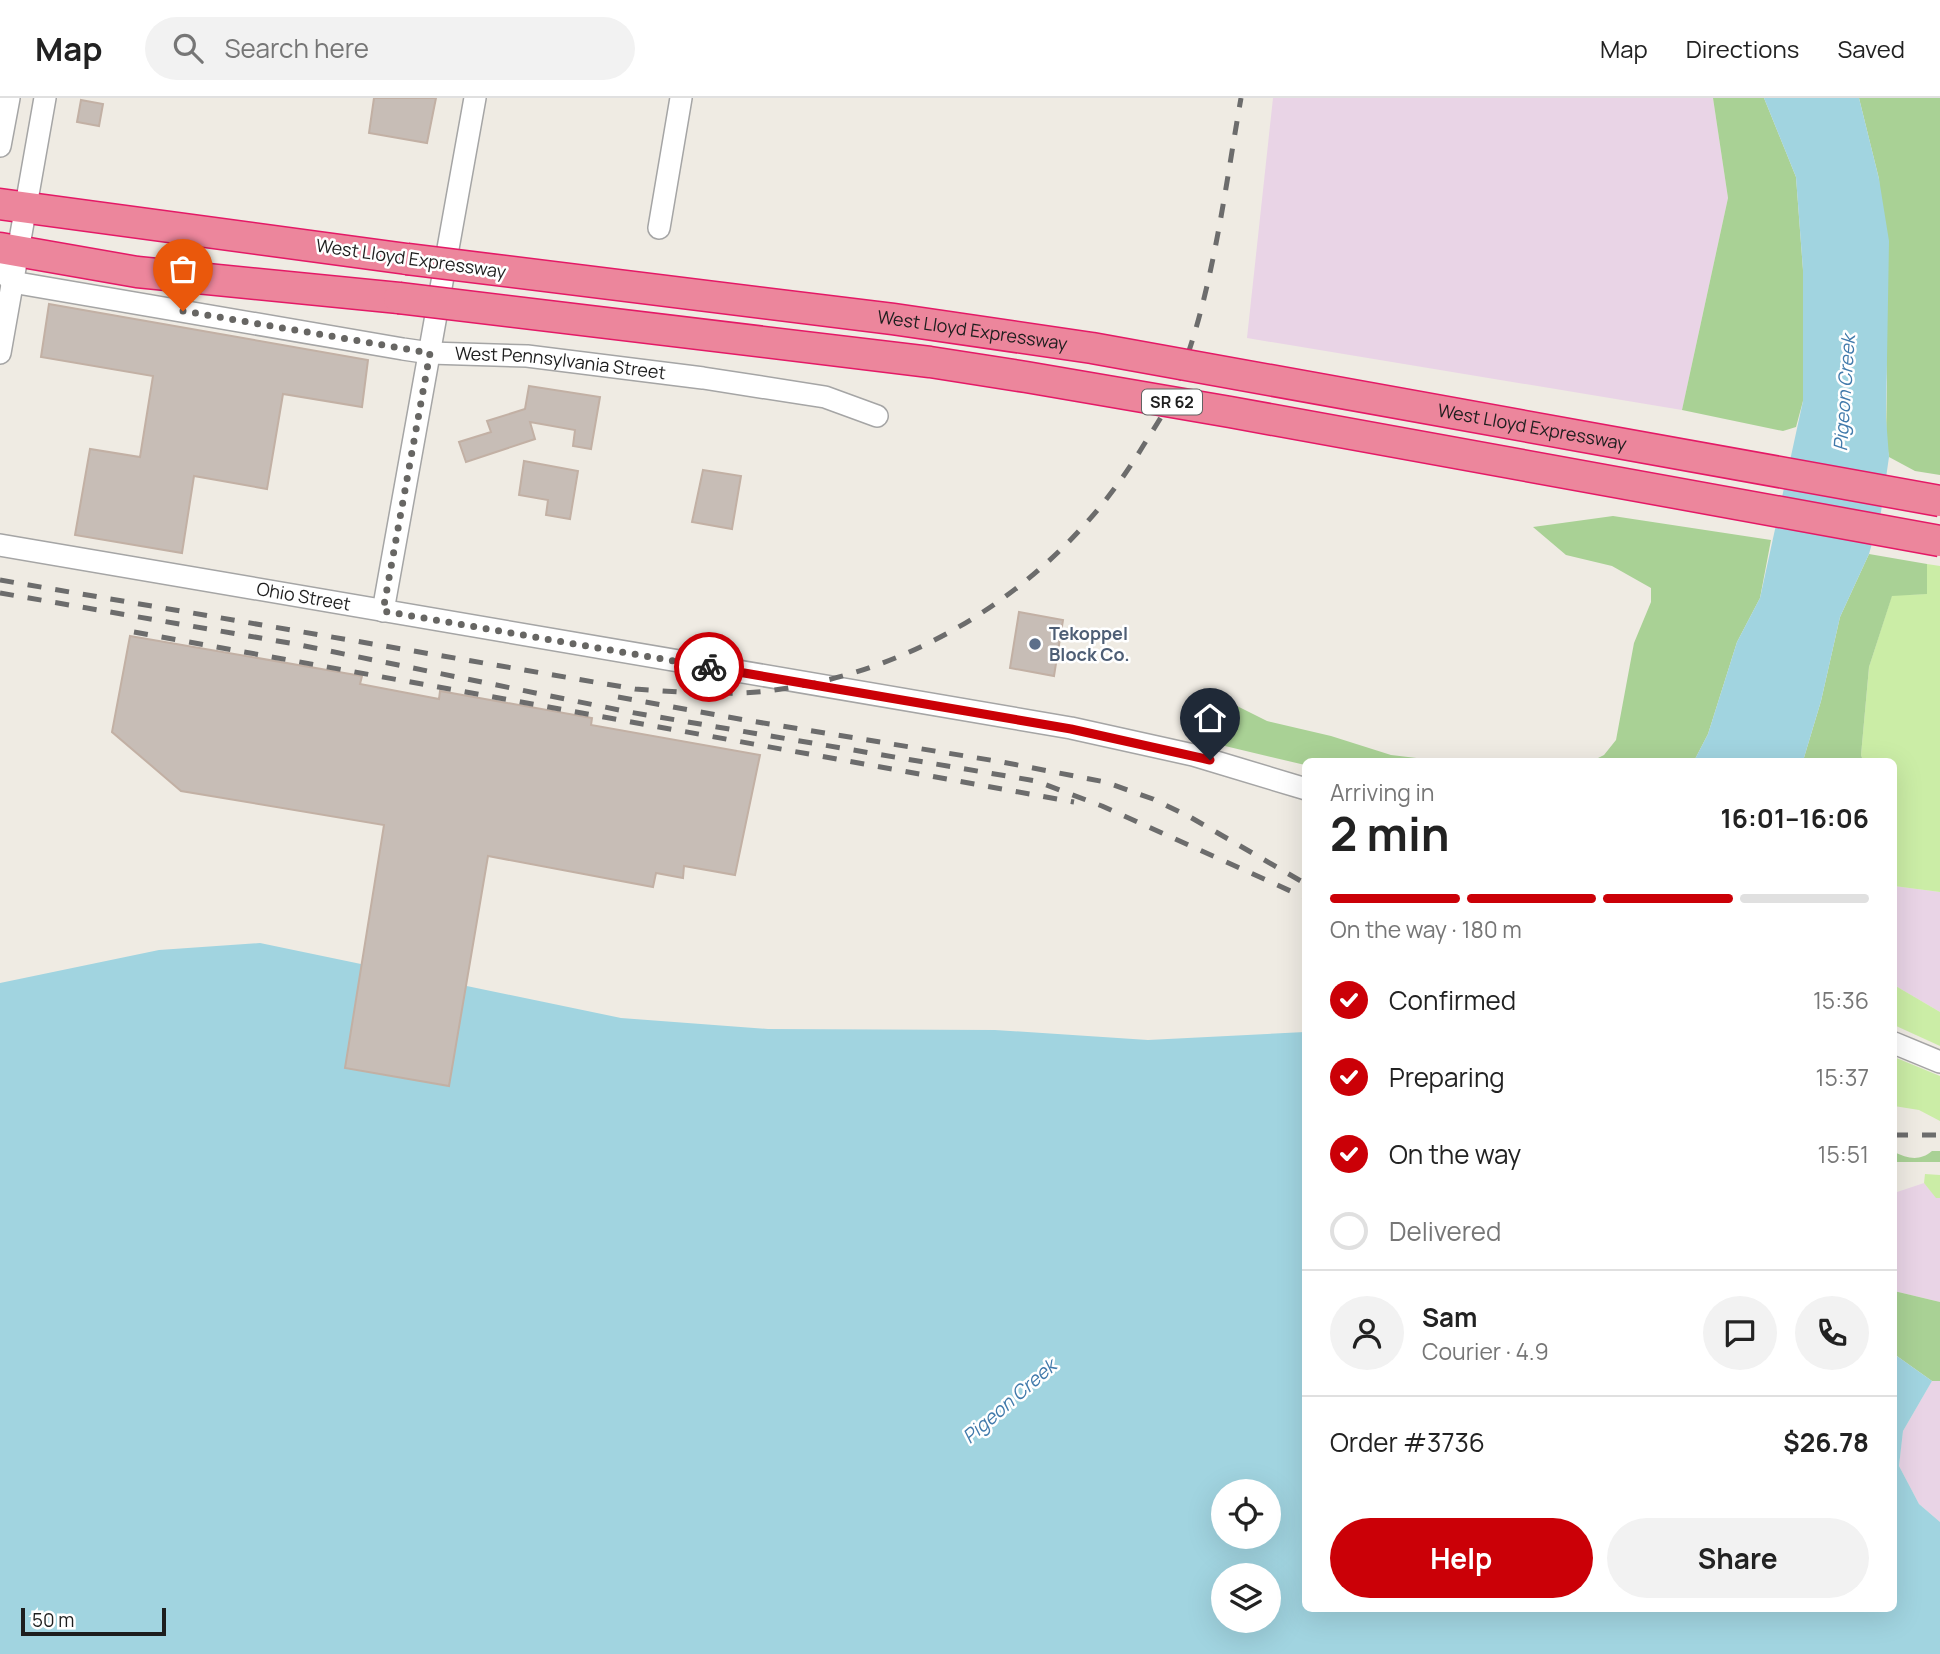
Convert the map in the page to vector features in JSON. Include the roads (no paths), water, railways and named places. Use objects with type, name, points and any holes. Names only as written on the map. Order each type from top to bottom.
[{"type":"highway","name":"West Lloyd Expressway","points":[[13,206],[407,259],[984,331],[1092,348],[1940,501]]},
{"type":"highway","name":"West Lloyd Expressway","points":[[7,262],[399,298],[930,362],[1940,541]]},
{"type":"street","points":[[0,146],[9,98]]},
{"type":"street","points":[[0,353],[13,206],[45,98]]},
{"type":"street","points":[[383,611],[475,98]]},
{"type":"street","points":[[659,228],[681,98]]},
{"type":"street","name":"West Pennsylvania Street","points":[[7,262],[430,353],[527,356],[703,378],[825,397],[877,416]]},
{"type":"street","name":"Ohio Street","points":[[0,545],[1071,729],[1193,755],[1302,788]]},
{"type":"street","points":[[1897,1044],[1940,1062]]},
{"type":"water","name":"Pigeon Creek","points":[[1764,98],[1859,98],[1879,179],[1889,241],[1886,418],[1889,457],[1881,512],[1869,554],[1840,617],[1821,701],[1804,758],[1696,758],[1708,734],[1737,642],[1760,598],[1803,401],[1803,270],[1796,177]]},
{"type":"water","name":"Pigeon Creek","points":[[260,943],[621,1018],[768,1029],[995,1030],[1148,1040],[1302,1032],[1302,1612],[1897,1612],[1897,1356],[1932,1381],[1903,1431],[1899,1466],[1919,1504],[1940,1522],[1940,1654],[0,1654],[0,983],[159,950]]},
{"type":"railway","points":[[0,580],[635,689],[717,693],[767,691],[824,681],[879,664],[931,642],[981,613],[1027,580],[1069,541],[1107,498],[1140,451],[1171,399],[1198,321],[1215,247],[1241,98]]},
{"type":"railway","points":[[0,593],[295,644],[629,712],[1036,781],[1102,806],[1302,896]]},
{"type":"railway","points":[[134,632],[1074,802]]},
{"type":"railway","points":[[618,697],[1105,782],[1153,799],[1190,817],[1302,882]]},
{"type":"railway","points":[[1897,1135],[1940,1135]]},
{"type":"place","name":"Tekoppel Block Co.","points":[[1035,644]]}]
